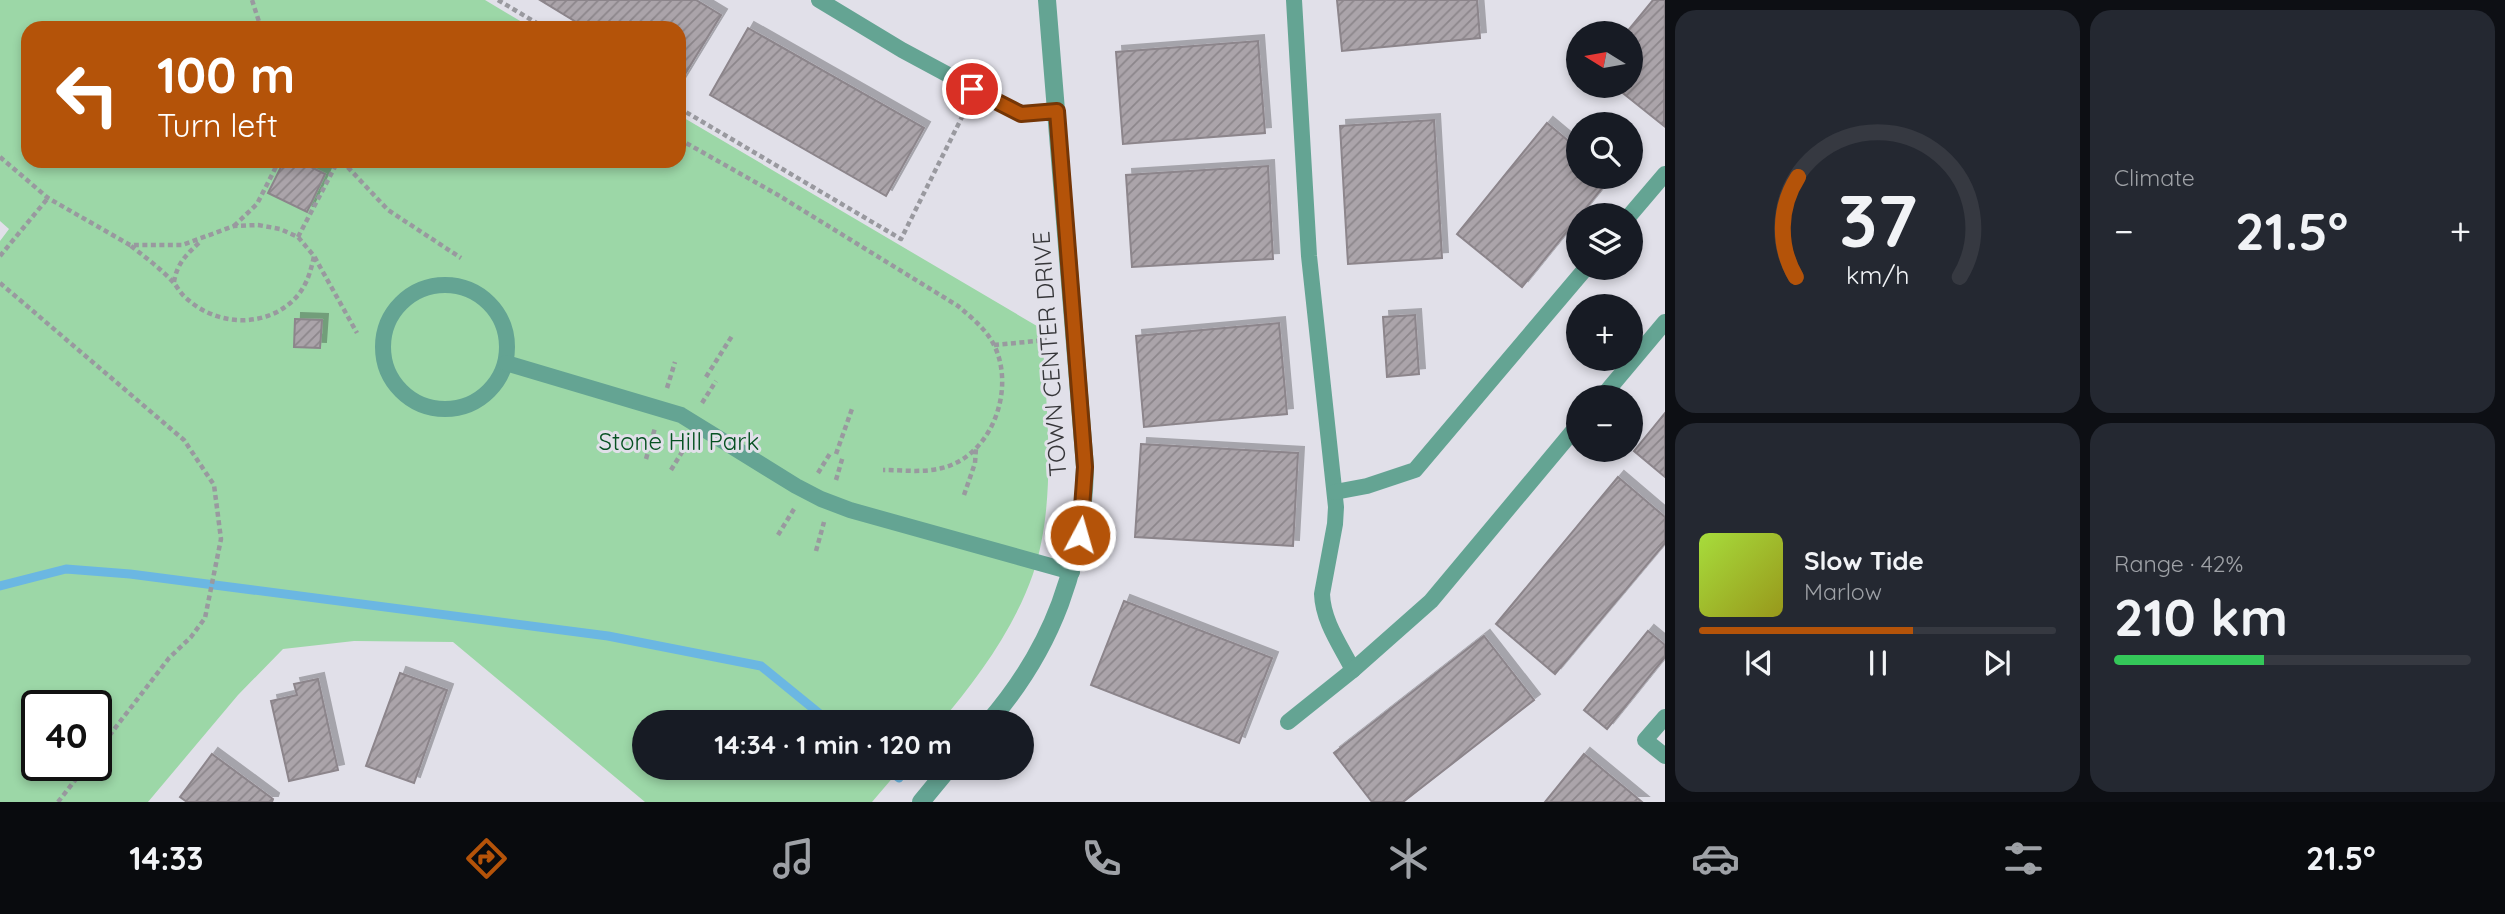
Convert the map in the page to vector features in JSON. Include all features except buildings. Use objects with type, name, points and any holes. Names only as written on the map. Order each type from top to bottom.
[{"type":"street","name":"TOWN CENTER DRIVE","points":[[998,710],[1016,688],[1042,645],[1072,572],[1080,535],[1085,467],[1048,0]]},
{"type":"street","points":[[920,802],[939,780]]},
{"type":"lane","points":[[1294,0],[1309,256],[1335,492],[1335,524],[1323,605],[1353,670]]},
{"type":"lane","points":[[828,3],[972,89],[1021,114],[1057,111]]},
{"type":"lane","points":[[1640,203],[1665,174]]},
{"type":"lane","points":[[1335,492],[1367,486],[1415,470],[1576,280]]},
{"type":"lane","points":[[450,284],[471,290],[489,302],[502,320],[508,341],[506,363],[498,381],[485,396],[468,406],[449,410],[429,408],[412,401],[397,387],[387,371],[383,351],[384,332],[393,312],[409,296],[428,286],[450,284]]},
{"type":"lane","points":[[1612,385],[1665,322]]},
{"type":"lane","points":[[506,363],[681,415],[821,499],[1072,572]]},
{"type":"lane","points":[[1288,722],[1432,601],[1566,439]]},
{"type":"lane","points":[[1665,717],[1646,740],[1665,756]]},
{"type":"path","points":[[252,0],[259,21]]},
{"type":"path","points":[[498,0],[533,21]]},
{"type":"path","points":[[686,112],[901,239],[966,108]]},
{"type":"path","points":[[686,143],[778,195],[958,306],[980,325],[994,345],[1002,379],[1002,400],[994,423],[976,448],[962,460],[943,468],[883,470]]},
{"type":"path","points":[[0,158],[48,198],[130,245],[174,283],[185,298],[202,310],[224,319],[244,322],[266,317],[285,307],[298,296],[309,280],[314,256]]},
{"type":"path","points":[[234,226],[257,204],[275,168]]},
{"type":"path","points":[[298,236],[336,168]]},
{"type":"path","points":[[347,168],[388,210],[461,258]]},
{"type":"path","points":[[0,256],[48,198]]},
{"type":"path","points":[[130,245],[182,245],[234,226],[258,225],[298,236],[314,256],[357,333]]},
{"type":"path","points":[[174,283],[181,260],[204,238]]},
{"type":"path","points":[[0,283],[184,440],[214,485],[221,539],[205,618],[191,637],[169,658],[112,732]]},
{"type":"path","points":[[706,377],[732,336]]},
{"type":"path","points":[[994,345],[1047,340]]},
{"type":"path","points":[[665,395],[675,362]]},
{"type":"path","points":[[700,407],[716,381]]},
{"type":"path","points":[[813,480],[834,453],[853,406]]},
{"type":"path","points":[[646,459],[656,427]]},
{"type":"path","points":[[671,470],[689,442]]},
{"type":"path","points":[[964,495],[975,463],[976,448]]},
{"type":"path","points":[[834,488],[843,456]]},
{"type":"path","points":[[778,535],[796,507]]},
{"type":"path","points":[[816,551],[825,520]]},
{"type":"path","points":[[58,802],[74,781]]},
{"type":"green space","name":"Stone Hill Park","points":[[0,0],[485,0],[520,21],[21,21],[21,168],[686,168],[686,119],[1042,329],[1048,421],[1048,484],[1041,545],[1033,574],[1005,634],[950,710],[632,710],[632,780],[891,780],[872,802],[645,802],[453,642],[354,641],[283,649],[238,695],[148,802],[0,802],[0,241],[9,229],[0,221]]},
{"type":"waterway","points":[[0,586],[66,569],[130,574],[608,636],[761,666],[815,710]]},
{"type":"route","points":[[972,89],[1021,114],[1057,111],[1085,467],[1080,535]]}]
